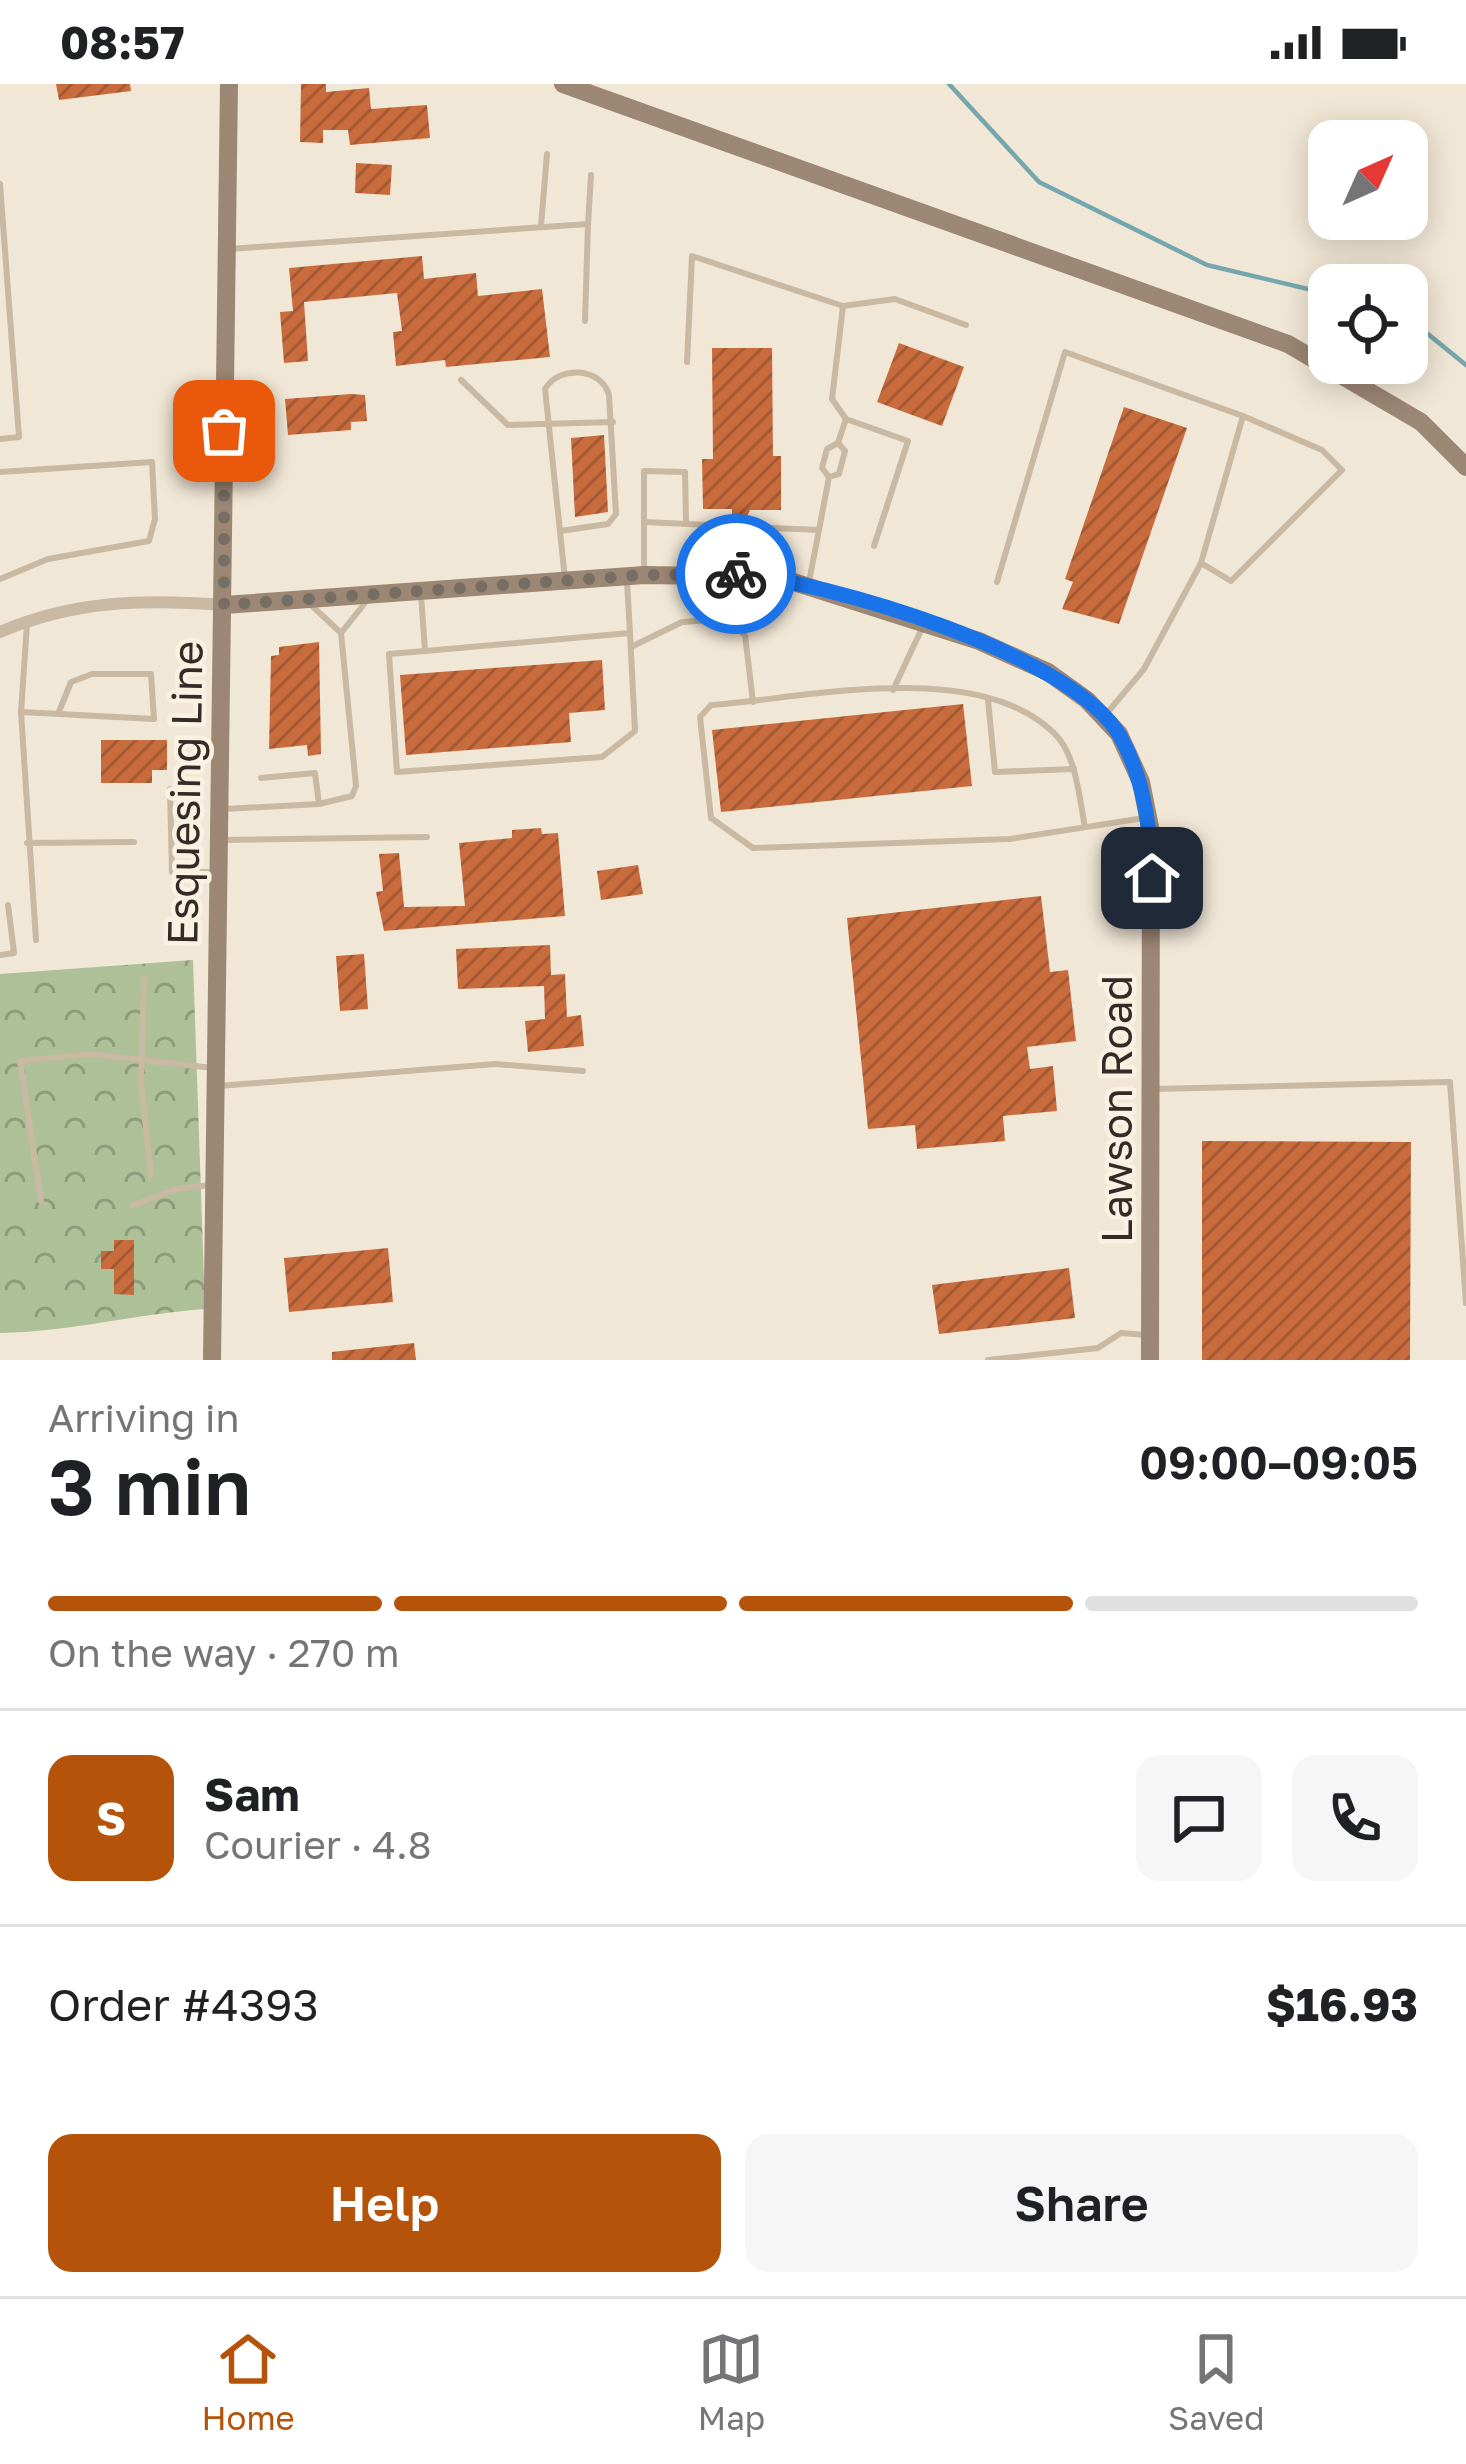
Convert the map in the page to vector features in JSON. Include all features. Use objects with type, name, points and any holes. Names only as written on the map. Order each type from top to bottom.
[{"type":"street","name":"Esquesing Line","points":[[212,1360],[229,84]]},
{"type":"street","points":[[563,84],[1288,344],[1421,422],[1466,467]]},
{"type":"street","name":"Lawson Road","points":[[0,632],[27,620],[116,601],[224,605],[635,576],[738,574],[808,586],[925,623],[1048,672],[1104,716],[1119,734],[1141,782],[1148,818],[1150,1360]]},
{"type":"lane","points":[[542,226],[548,154]]},
{"type":"lane","points":[[585,321],[591,175]]},
{"type":"lane","points":[[0,184],[20,437],[0,439]]},
{"type":"lane","points":[[226,249],[588,224]]},
{"type":"lane","points":[[687,362],[692,256],[843,306],[895,299],[967,325]]},
{"type":"lane","points":[[843,306],[832,399],[846,419],[908,441],[874,546]]},
{"type":"lane","points":[[997,582],[1065,352],[1243,416],[1322,450],[1342,470],[1231,580],[1201,563]]},
{"type":"lane","points":[[560,531],[615,519],[613,422],[606,384],[590,373],[557,376],[546,384],[549,426],[565,582]]},
{"type":"lane","points":[[461,380],[496,419],[508,425],[613,422]]},
{"type":"lane","points":[[1104,716],[1144,669],[1201,563],[1243,416]]},
{"type":"lane","points":[[830,477],[822,468],[827,448],[838,443],[846,419]]},
{"type":"lane","points":[[830,477],[839,474],[843,462],[845,451],[838,443]]},
{"type":"lane","points":[[0,472],[152,462],[155,519],[149,541],[48,559],[0,579]]},
{"type":"lane","points":[[630,633],[389,654],[398,772],[602,758],[634,731],[630,633],[644,522],[644,471],[685,472],[686,522]]},
{"type":"lane","points":[[808,586],[830,477]]},
{"type":"lane","points":[[644,522],[819,530]]},
{"type":"lane","points":[[421,594],[425,651]]},
{"type":"lane","points":[[341,633],[369,598]]},
{"type":"lane","points":[[220,809],[344,800],[356,786],[341,633],[306,601]]},
{"type":"lane","points":[[631,647],[682,622],[726,619],[745,635],[753,702]]},
{"type":"lane","points":[[27,620],[21,712],[36,940]]},
{"type":"lane","points":[[893,690],[925,623]]},
{"type":"lane","points":[[21,712],[154,719],[152,674],[92,674],[71,682],[58,713]]},
{"type":"lane","points":[[1085,827],[1074,769],[1055,733],[1013,707],[935,686],[711,705],[700,717],[711,818],[753,848],[1010,839],[1148,818]]},
{"type":"lane","points":[[988,700],[995,772],[1074,769]]},
{"type":"lane","points":[[261,778],[315,773],[319,804]]},
{"type":"lane","points":[[170,789],[172,872],[219,872]]},
{"type":"lane","points":[[220,840],[298,835],[427,837]]},
{"type":"lane","points":[[27,843],[134,842]]},
{"type":"lane","points":[[0,955],[14,953],[8,905]]},
{"type":"lane","points":[[144,978],[142,1060],[151,1175]]},
{"type":"lane","points":[[41,1201],[20,1061],[90,1054],[216,1077],[495,1064],[583,1071]]},
{"type":"lane","points":[[1152,1089],[1450,1082],[1466,1303]]},
{"type":"lane","points":[[133,1205],[176,1189],[214,1184]]},
{"type":"lane","points":[[988,1360],[1098,1348],[1121,1333],[1150,1335]]},
{"type":"green space","points":[[193,960],[205,1309],[0,1333],[0,974]]},
{"type":"building","points":[[56,84],[130,84],[131,91],[59,100]]},
{"type":"building","points":[[301,84],[326,84],[326,92],[369,88],[371,109],[427,105],[430,138],[350,145],[348,130],[323,130],[323,143],[300,142]]},
{"type":"building","points":[[356,163],[392,165],[390,195],[355,193]]},
{"type":"building","points":[[422,256],[424,279],[476,273],[478,296],[542,289],[550,357],[446,367],[445,360],[396,366],[393,332],[402,331],[397,293],[304,302],[308,361],[284,363],[280,312],[293,311],[289,268]]},
{"type":"building","points":[[899,343],[964,367],[942,426],[877,402]]},
{"type":"building","points":[[712,348],[772,348],[773,456],[781,456],[781,510],[750,510],[746,519],[732,518],[732,509],[703,509],[702,459],[713,459]]},
{"type":"building","points":[[365,395],[367,421],[351,422],[351,430],[288,435],[285,399]]},
{"type":"building","points":[[1124,407],[1187,428],[1119,624],[1062,609],[1073,582],[1065,579]]},
{"type":"building","points":[[604,435],[608,512],[575,517],[571,438]]},
{"type":"building","points":[[319,642],[321,754],[308,756],[307,745],[269,749],[271,656],[279,655],[279,647]]},
{"type":"building","points":[[602,660],[605,710],[569,713],[571,742],[406,755],[400,675]]},
{"type":"building","points":[[963,704],[972,786],[721,812],[712,730]]},
{"type":"building","points":[[101,740],[167,740],[167,770],[152,770],[152,783],[101,783]]},
{"type":"building","points":[[541,828],[542,834],[558,833],[565,916],[384,931],[376,892],[383,891],[379,854],[399,853],[404,907],[465,906],[459,843],[512,838],[512,830]]},
{"type":"building","points":[[638,865],[643,894],[601,900],[597,871]]},
{"type":"building","points":[[1041,896],[1050,972],[1068,970],[1076,1041],[1027,1047],[1030,1069],[1053,1066],[1057,1111],[1003,1116],[1005,1141],[917,1149],[915,1125],[868,1129],[847,918]]},
{"type":"building","points":[[550,945],[551,975],[565,974],[567,1017],[581,1015],[584,1046],[528,1052],[525,1021],[545,1019],[544,986],[458,989],[456,949]]},
{"type":"building","points":[[364,954],[368,1009],[340,1011],[336,956]]},
{"type":"building","points":[[1202,1141],[1411,1142],[1410,1360],[1202,1360]]},
{"type":"building","points":[[114,1240],[134,1240],[134,1295],[114,1294],[114,1269],[101,1269],[101,1251],[114,1251]]},
{"type":"building","points":[[388,1248],[393,1302],[289,1312],[284,1258]]},
{"type":"building","points":[[1069,1268],[1075,1318],[939,1334],[932,1285]]},
{"type":"building","points":[[414,1343],[416,1360],[332,1360],[332,1352]]},
{"type":"waterway","points":[[949,84],[1039,182],[1207,265],[1308,289]]},
{"type":"waterway","points":[[1428,334],[1466,365]]},
{"type":"way so far","points":[[224,431],[224,605],[499,589],[644,575],[736,574]]},
{"type":"route","points":[[736,574],[778,577],[979,640],[1048,672],[1087,700],[1119,734],[1141,782],[1152,878]]}]
